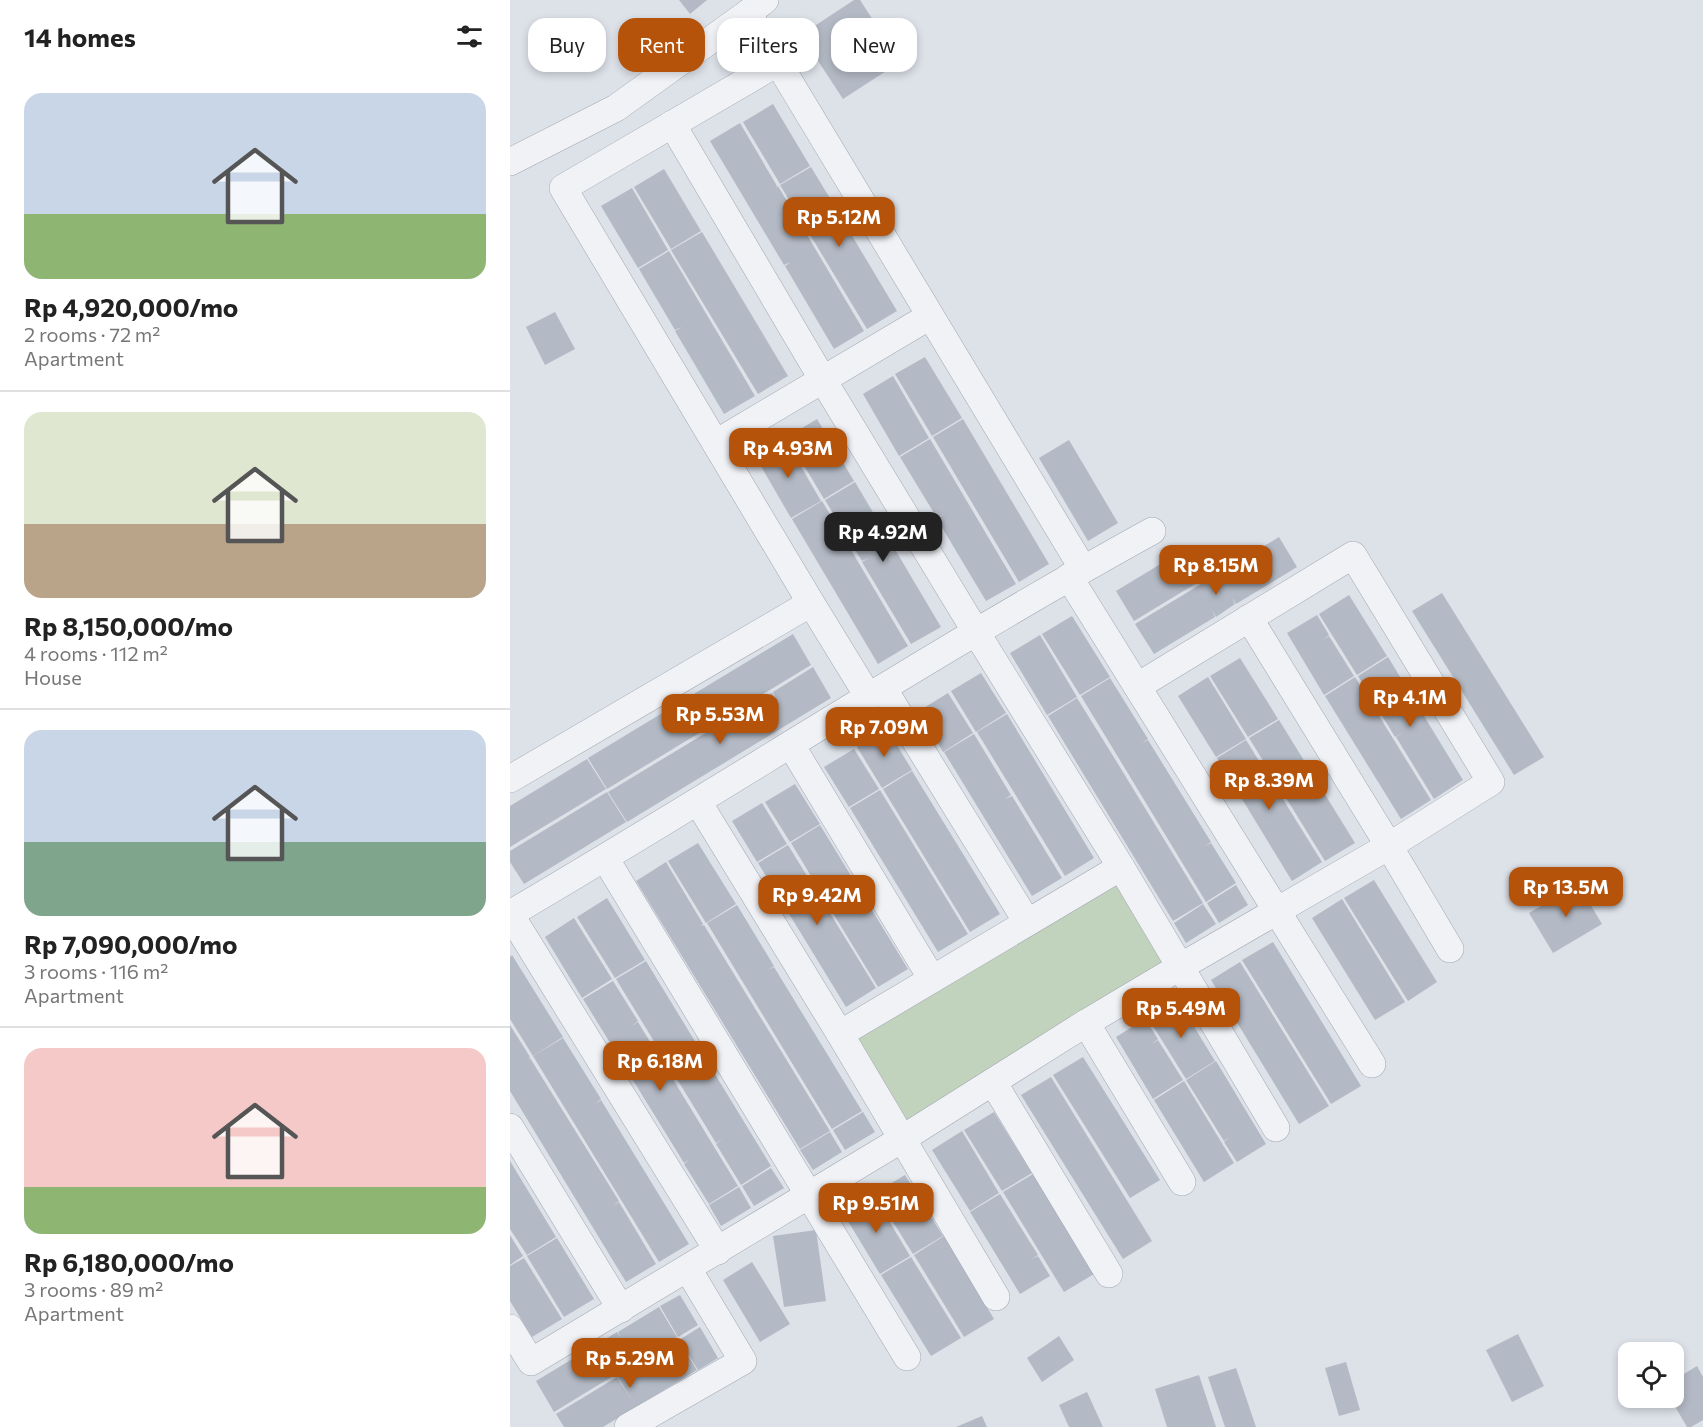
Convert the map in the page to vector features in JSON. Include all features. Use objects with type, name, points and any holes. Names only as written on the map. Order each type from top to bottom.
[{"type":"street","points":[[510,162],[616,108],[757,7]]},
{"type":"street","points":[[762,72],[562,188],[811,603],[876,692],[1027,922]]},
{"type":"street","points":[[785,72],[930,316],[1138,686],[1372,1064]]},
{"type":"street","points":[[672,124],[823,380],[1121,867],[1276,1128]]},
{"type":"street","points":[[716,444],[930,316]]},
{"type":"street","points":[[718,1251],[510,914],[976,632],[1152,531]]},
{"type":"street","points":[[510,1328],[531,1362],[902,1139],[1086,1023],[1389,846],[1491,782],[1353,555],[1138,686]]},
{"type":"street","points":[[510,779],[811,603]]},
{"type":"street","points":[[1249,618],[1450,949]]},
{"type":"street","points":[[791,745],[932,979]]},
{"type":"street","points":[[698,802],[840,1034],[996,1297]]},
{"type":"street","points":[[605,858],[907,1357]]},
{"type":"street","points":[[840,1034],[1121,867]]},
{"type":"street","points":[[1086,1023],[1182,1182]]},
{"type":"street","points":[[993,1082],[1109,1274]]},
{"type":"street","points":[[510,1126],[621,1309]]},
{"type":"street","points":[[628,1427],[743,1360],[688,1269]]},
{"type":"green space","points":[[1116,880],[1167,963],[906,1121],[856,1038]]},
{"type":"building","points":[[679,0],[707,0],[690,14]]},
{"type":"building","points":[[854,0],[860,0],[872,18],[831,18],[831,72],[885,72],[843,99],[819,62],[819,23]]},
{"type":"building","points":[[773,104],[810,166],[780,184],[743,122]]},
{"type":"building","points":[[740,123],[777,186],[776,188],[778,186],[864,331],[834,349],[785,266],[791,262],[784,265],[710,141]]},
{"type":"building","points":[[811,167],[848,228],[841,232],[848,229],[897,311],[867,329],[780,185]]},
{"type":"building","points":[[664,169],[701,231],[671,249],[634,187]]},
{"type":"building","points":[[632,188],[668,250],[638,268],[601,206]]},
{"type":"building","points":[[702,232],[788,376],[758,394],[671,250]]},
{"type":"building","points":[[669,251],[755,396],[724,414],[675,331],[682,327],[675,330],[639,269]]},
{"type":"building","points":[[555,312],[575,349],[545,365],[526,327]]},
{"type":"building","points":[[925,357],[962,418],[932,436],[895,374]]},
{"type":"building","points":[[893,376],[929,438],[899,456],[863,394]]},
{"type":"building","points":[[817,419],[854,481],[824,499],[787,437]]},
{"type":"building","points":[[963,419],[1049,564],[1019,582],[933,437]]},
{"type":"building","points":[[785,439],[821,501],[791,518],[755,456]]},
{"type":"building","points":[[930,439],[1016,584],[986,601],[937,519],[944,514],[937,518],[900,457]]},
{"type":"building","points":[[1069,440],[1118,523],[1088,541],[1039,458]]},
{"type":"building","points":[[855,482],[941,627],[911,644],[862,562],[869,558],[862,561],[825,500]]},
{"type":"building","points":[[822,501],[908,646],[878,664],[792,519]]},
{"type":"building","points":[[1279,537],[1297,567],[1236,604],[1232,598],[1235,604],[1216,617],[1212,610],[1215,617],[1154,654],[1135,624]]},
{"type":"building","points":[[1177,554],[1195,584],[1134,621],[1116,591]]},
{"type":"building","points":[[1442,593],[1544,757],[1514,775],[1412,611]]},
{"type":"building","points":[[1349,595],[1387,656],[1357,675],[1319,614]]},
{"type":"building","points":[[1317,615],[1329,635],[1323,640],[1329,636],[1354,676],[1324,695],[1287,633]]},
{"type":"building","points":[[1072,616],[1110,677],[1080,695],[1042,634]]},
{"type":"building","points":[[793,634],[811,665],[607,789],[588,758]]},
{"type":"building","points":[[1040,635],[1077,697],[1047,715],[1010,653]]},
{"type":"building","points":[[1388,657],[1463,780],[1434,799],[1396,737],[1402,733],[1395,737],[1358,676]]},
{"type":"building","points":[[1240,658],[1278,719],[1248,737],[1210,676]]},
{"type":"building","points":[[813,667],[831,698],[627,822],[608,792],[772,693],[776,699],[773,692]]},
{"type":"building","points":[[981,673],[1006,713],[976,732],[951,691]]},
{"type":"building","points":[[1208,677],[1246,739],[1216,757],[1178,696]]},
{"type":"building","points":[[1355,677],[1431,800],[1401,819],[1325,696]]},
{"type":"building","points":[[1110,678],[1148,739],[1142,743],[1148,740],[1211,842],[1205,846],[1211,843],[1236,883],[1206,902],[1081,696]]},
{"type":"building","points":[[948,693],[973,733],[943,752],[919,711]]},
{"type":"building","points":[[1077,698],[1203,903],[1173,921],[1048,716]]},
{"type":"building","points":[[1007,714],[1094,858],[1065,876],[977,732]]},
{"type":"building","points":[[1279,720],[1355,843],[1325,861],[1249,738]]},
{"type":"building","points":[[887,729],[912,770],[882,788],[857,747]]},
{"type":"building","points":[[974,734],[1011,795],[1005,799],[1012,796],[1062,878],[1032,896],[944,752]]},
{"type":"building","points":[[1246,740],[1322,862],[1292,881],[1217,758]]},
{"type":"building","points":[[854,749],[879,789],[849,807],[824,767]]},
{"type":"building","points":[[587,759],[606,789],[510,847],[510,806]]},
{"type":"building","points":[[912,771],[1000,914],[970,932],[883,789]]},
{"type":"building","points":[[795,784],[820,824],[790,842],[765,802]]},
{"type":"building","points":[[880,790],[968,934],[938,952],[850,808]]},
{"type":"building","points":[[607,792],[626,822],[524,884],[510,862],[510,851]]},
{"type":"building","points":[[762,803],[787,844],[757,862],[732,821]]},
{"type":"building","points":[[820,825],[908,969],[878,987],[828,905],[835,901],[828,904],[791,843]]},
{"type":"building","points":[[698,843],[736,904],[706,923],[668,861]]},
{"type":"building","points":[[788,845],[876,988],[846,1007],[758,863]]},
{"type":"building","points":[[666,862],[703,924],[701,926],[704,925],[830,1131],[800,1149],[636,881]]},
{"type":"building","points":[[1374,880],[1437,982],[1408,1001],[1344,898]]},
{"type":"building","points":[[1578,884],[1602,924],[1553,953],[1529,913]]},
{"type":"building","points":[[1236,885],[1248,905],[1219,923],[1207,903]]},
{"type":"building","points":[[607,898],[645,960],[615,978],[577,917]]},
{"type":"building","points":[[1342,899],[1405,1002],[1375,1020],[1312,918]]},
{"type":"building","points":[[1203,904],[1216,924],[1186,943],[1174,923]]},
{"type":"building","points":[[737,905],[774,966],[768,970],[774,967],[862,1111],[832,1129],[707,923]]},
{"type":"building","points":[[574,918],[612,979],[582,998],[545,937]]},
{"type":"building","points":[[1273,942],[1361,1086],[1331,1104],[1242,960]]},
{"type":"building","points":[[512,955],[563,1037],[533,1056],[510,1019],[510,957]]},
{"type":"building","points":[[646,961],[771,1166],[741,1185],[716,1144],[722,1139],[716,1143],[616,979]]},
{"type":"building","points":[[1240,962],[1329,1106],[1299,1124],[1211,980]]},
{"type":"building","points":[[613,981],[638,1021],[632,1026],[638,1022],[738,1186],[709,1204],[684,1164],[690,1159],[684,1163],[583,999]]},
{"type":"building","points":[[1177,999],[1215,1061],[1186,1079],[1148,1018]]},
{"type":"building","points":[[1145,1019],[1158,1039],[1152,1044],[1158,1040],[1183,1080],[1153,1099],[1116,1037]]},
{"type":"building","points":[[510,1025],[530,1057],[528,1059],[530,1058],[619,1201],[613,1206],[619,1202],[656,1264],[626,1282],[510,1091]]},
{"type":"building","points":[[563,1038],[601,1099],[595,1104],[601,1100],[689,1244],[659,1262],[533,1056]]},
{"type":"building","points":[[1083,1057],[1160,1180],[1130,1198],[1053,1075]]},
{"type":"building","points":[[1216,1061],[1266,1144],[1237,1162],[1224,1142],[1230,1137],[1224,1141],[1186,1080]]},
{"type":"building","points":[[1051,1077],[1152,1241],[1123,1259],[1021,1095]]},
{"type":"building","points":[[1184,1081],[1234,1163],[1204,1182],[1154,1100]]},
{"type":"building","points":[[863,1112],[875,1132],[845,1150],[833,1130]]},
{"type":"building","points":[[994,1112],[1032,1173],[1002,1191],[964,1130]]},
{"type":"building","points":[[962,1131],[999,1193],[970,1211],[932,1150]]},
{"type":"building","points":[[830,1132],[842,1152],[813,1170],[800,1150]]},
{"type":"building","points":[[510,1161],[556,1237],[527,1255],[510,1229]]},
{"type":"building","points":[[771,1168],[784,1188],[754,1206],[742,1186]]},
{"type":"building","points":[[1033,1174],[1094,1274],[1064,1292],[1003,1192]]},
{"type":"building","points":[[905,1175],[943,1236],[913,1254],[875,1193]]},
{"type":"building","points":[[739,1187],[751,1208],[721,1226],[709,1205]]},
{"type":"building","points":[[873,1194],[910,1256],[880,1274],[843,1213]]},
{"type":"building","points":[[1000,1194],[1038,1255],[1032,1259],[1038,1256],[1050,1276],[1020,1294],[970,1212]]},
{"type":"building","points":[[816,1230],[826,1301],[784,1307],[773,1236]]},
{"type":"building","points":[[510,1235],[523,1256],[510,1265]]},
{"type":"building","points":[[944,1236],[994,1319],[964,1337],[914,1255]]},
{"type":"building","points":[[557,1238],[594,1299],[564,1317],[527,1256]]},
{"type":"building","points":[[911,1257],[961,1338],[931,1356],[881,1275]]},
{"type":"building","points":[[524,1258],[562,1319],[532,1337],[510,1301],[510,1266]]},
{"type":"building","points":[[752,1262],[790,1324],[760,1342],[723,1280]]},
{"type":"building","points":[[680,1295],[698,1325],[678,1337],[660,1306]]},
{"type":"building","points":[[659,1307],[677,1337],[554,1412],[536,1381],[617,1332],[621,1338],[618,1332]]},
{"type":"building","points":[[700,1327],[718,1358],[698,1370],[679,1340]]},
{"type":"building","points":[[1518,1334],[1544,1386],[1512,1402],[1486,1350]]},
{"type":"building","points":[[1059,1336],[1074,1360],[1042,1382],[1027,1358]]},
{"type":"building","points":[[678,1340],[697,1370],[603,1427],[564,1427],[556,1414],[617,1377],[632,1401],[618,1377]]},
{"type":"building","points":[[1346,1362],[1360,1410],[1339,1416],[1325,1368]]},
{"type":"building","points":[[1697,1366],[1703,1377],[1703,1420],[1691,1427],[1687,1427],[1676,1408],[1684,1408],[1684,1374]]},
{"type":"building","points":[[1236,1368],[1256,1427],[1225,1427],[1208,1377]]},
{"type":"building","points":[[1199,1375],[1216,1427],[1167,1427],[1155,1389]]},
{"type":"building","points":[[1087,1392],[1103,1427],[1069,1427],[1059,1405]]},
{"type":"building","points":[[982,1416],[987,1427],[956,1427]]}]
